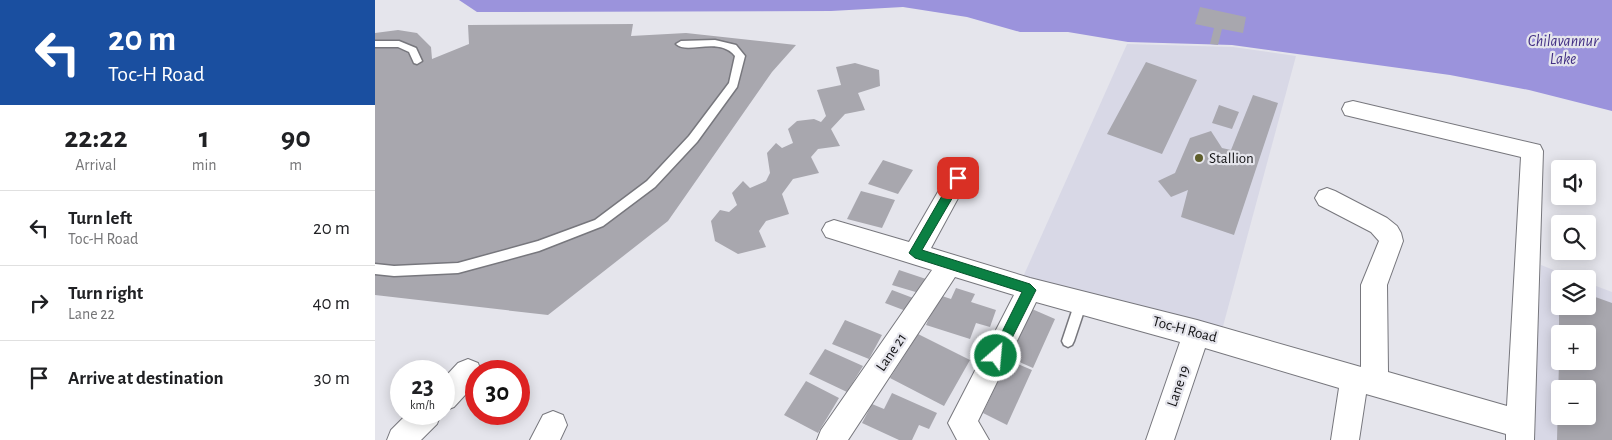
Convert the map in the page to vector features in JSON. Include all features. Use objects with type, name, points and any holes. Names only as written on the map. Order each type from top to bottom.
[{"type":"street","points":[[1353,108],[1532,151],[1520,432]]},
{"type":"street","points":[[915,253],[958,178]]},
{"type":"street","points":[[1327,198],[1379,225],[1389,233],[1391,241],[1374,285],[1365,381],[1345,440]]},
{"type":"street","name":"Toc-H Road","points":[[833,230],[915,253],[1030,290],[1197,332],[1365,381],[1520,432]]},
{"type":"street","name":"Lane 21","points":[[831,440],[950,264]]},
{"type":"street","points":[[975,440],[962,423],[1030,290]]},
{"type":"street","name":"Lane 19","points":[[1160,440],[1197,332]]},
{"type":"street","points":[[455,386],[465,375]]},
{"type":"street","points":[[401,440],[416,425]]},
{"type":"lane","points":[[375,269],[458,268],[539,246],[599,223],[651,184],[693,138],[735,84],[740,56],[733,47],[715,43],[681,44]]},
{"type":"lane","points":[[375,44],[399,44],[413,50],[417,61]]},
{"type":"lane","points":[[1068,341],[1081,302]]},
{"type":"shaded area","points":[[1127,44],[1233,47],[1296,56],[1222,330],[1023,277]]},
{"type":"shaded area","points":[[1541,265],[1554,270],[1551,270],[1551,315],[1596,315],[1596,286],[1612,292],[1612,440],[1533,440]]},
{"type":"water","name":"Chilavannur Lake","points":[[459,0],[1612,0],[1612,111],[1529,90],[1450,75],[1232,45],[1128,42],[1068,32],[1020,32],[967,17],[903,7],[831,11],[477,12]]},
{"type":"building","points":[[1200,7],[1246,17],[1243,33],[1222,29],[1218,45],[1210,44],[1214,28],[1195,24]]},
{"type":"building","points":[[633,24],[631,36],[686,33],[796,45],[772,72],[668,221],[548,315],[375,295],[375,33],[398,30],[417,33],[431,47],[432,59],[469,44],[468,25]]},
{"type":"building","points":[[1146,62],[1197,80],[1162,154],[1107,134]]},
{"type":"building","points":[[855,63],[879,70],[880,86],[858,93],[865,110],[845,114],[831,129],[840,146],[818,149],[811,157],[819,173],[793,179],[782,194],[789,214],[766,221],[759,231],[766,247],[738,254],[715,241],[711,221],[720,210],[729,212],[737,205],[732,193],[743,181],[750,188],[766,181],[770,173],[767,153],[776,143],[782,148],[793,143],[788,129],[797,121],[814,119],[821,122],[826,116],[817,90],[841,85],[836,67]]},
{"type":"building","points":[[1253,95],[1278,103],[1234,235],[1181,217],[1188,190],[1171,197],[1158,181],[1175,173],[1190,138],[1211,131],[1222,148],[1231,150]]},
{"type":"building","points":[[1219,105],[1239,112],[1232,129],[1212,123]]},
{"type":"building","points":[[883,160],[913,170],[898,194],[868,184]]},
{"type":"building","points":[[861,191],[895,200],[882,228],[847,219]]},
{"type":"building","points":[[899,270],[926,279],[919,293],[892,285]]},
{"type":"building","points":[[956,288],[975,294],[971,302],[996,310],[990,327],[976,323],[970,339],[926,325],[939,295],[951,299]]},
{"type":"building","points":[[892,290],[913,298],[906,311],[885,303]]},
{"type":"building","points":[[1596,297],[1612,303],[1612,440],[1557,440],[1557,425],[1596,425],[1596,380],[1559,380],[1559,370],[1596,370],[1596,325],[1559,325],[1559,315],[1596,315]]},
{"type":"building","points":[[1032,309],[1055,319],[1033,368],[1010,358]]},
{"type":"building","points":[[845,320],[882,335],[869,359],[832,344]]},
{"type":"building","points":[[918,334],[970,360],[944,406],[890,378]]},
{"type":"building","points":[[825,349],[863,366],[847,392],[809,374]]},
{"type":"building","points":[[1008,360],[1032,370],[1007,425],[983,413]]},
{"type":"building","points":[[806,381],[839,398],[818,433],[784,415]]},
{"type":"building","points":[[892,393],[937,413],[929,429],[919,425],[912,440],[899,440],[862,423],[872,404],[884,409]]},
{"type":"place","name":"Stallion","points":[[1199,158]]},
{"type":"route","points":[[958,178],[915,253],[1030,290],[996,356]]}]
